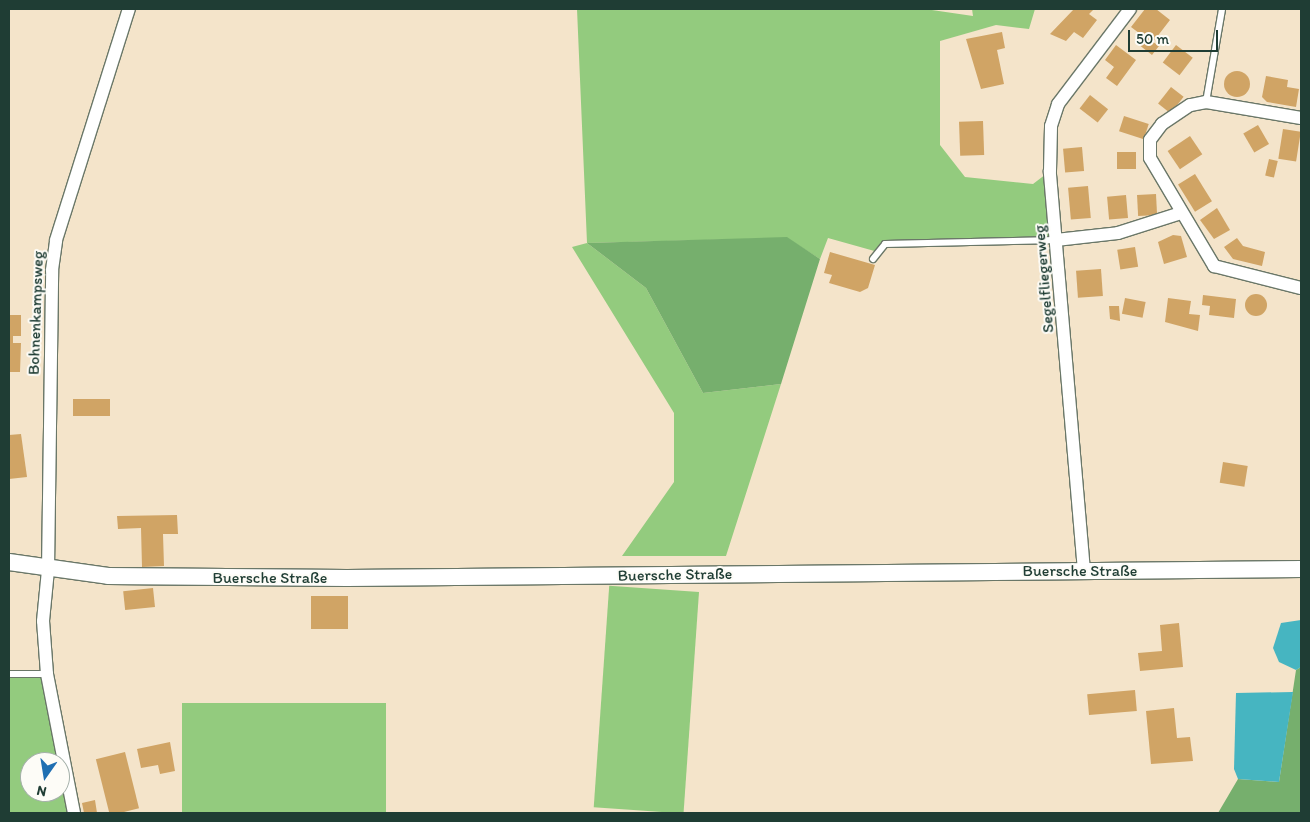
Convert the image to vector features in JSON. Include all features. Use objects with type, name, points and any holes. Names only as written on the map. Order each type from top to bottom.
[{"type":"main road","name":"Buersche Straße","points":[[9,562],[48,570],[108,576],[355,578],[1301,569]]},
{"type":"street","name":"Bohnenkampsweg","points":[[48,570],[56,240],[129,9]]},
{"type":"street","name":"Segelfliegerweg","points":[[1084,571],[1056,240],[1051,126],[1058,104],[1130,9]]},
{"type":"street","points":[[1301,118],[1206,102],[1183,109],[1162,124],[1150,140],[1150,158],[1214,266],[1301,288]]},
{"type":"street","points":[[1056,240],[1118,233],[1181,213]]},
{"type":"street","points":[[48,570],[43,621],[46,674],[74,813]]},
{"type":"lane","points":[[1206,102],[1222,9]]},
{"type":"lane","points":[[873,259],[884,244],[1056,240]]},
{"type":"lane","points":[[9,674],[46,674]]},
{"type":"green space","points":[[577,9],[925,9],[973,16],[972,9],[1035,9],[1029,29],[996,25],[940,41],[940,145],[965,177],[1033,184],[1050,171],[1056,240],[885,244],[878,252],[828,238],[820,259],[787,238],[587,243]]},
{"type":"green space","points":[[787,237],[820,259],[781,384],[703,393],[646,288],[587,243]]},
{"type":"green space","points":[[587,243],[646,288],[703,393],[781,384],[726,556],[622,556],[674,482],[674,413],[572,247]]},
{"type":"green space","points":[[609,586],[699,592],[684,813],[594,807]]},
{"type":"green space","points":[[1301,667],[1301,813],[1218,813],[1238,779],[1279,782],[1296,670]]},
{"type":"green space","points":[[9,674],[47,674],[62,752],[20,752],[20,802],[70,802],[70,792],[74,813],[9,813]]},
{"type":"green space","points":[[182,703],[386,703],[386,813],[182,813]]},
{"type":"water","points":[[1301,620],[1301,667],[1296,670],[1279,662],[1273,648],[1281,623]]},
{"type":"water","points":[[1293,692],[1279,782],[1238,779],[1234,769],[1236,693]]},
{"type":"building","points":[[1074,9],[1094,9],[1089,14],[1097,20],[1083,38],[1074,32],[1066,41],[1050,34]]},
{"type":"building","points":[[1145,9],[1156,9],[1170,20],[1153,42],[1159,46],[1152,55],[1138,44],[1143,36],[1131,27]]},
{"type":"building","points":[[1002,32],[1005,48],[997,50],[1004,84],[981,89],[966,39]]},
{"type":"building","points":[[1116,45],[1136,60],[1117,86],[1106,78],[1114,67],[1105,60]]},
{"type":"building","points":[[1176,45],[1193,58],[1180,75],[1163,63]]},
{"type":"building","points":[[1237,71],[1246,75],[1250,84],[1246,93],[1237,97],[1228,93],[1224,84],[1228,75]]},
{"type":"building","points":[[1266,76],[1288,80],[1287,87],[1299,89],[1296,107],[1267,102],[1262,97]]},
{"type":"building","points":[[1171,87],[1184,97],[1171,113],[1158,104]]},
{"type":"building","points":[[1090,95],[1108,109],[1098,123],[1080,108]]},
{"type":"building","points":[[1124,116],[1149,124],[1144,139],[1119,131]]},
{"type":"building","points":[[983,121],[984,155],[960,156],[959,122]]},
{"type":"building","points":[[1258,125],[1269,144],[1254,153],[1243,134]]},
{"type":"building","points":[[1283,129],[1301,132],[1296,161],[1278,159]]},
{"type":"building","points":[[1190,136],[1202,154],[1180,169],[1168,151]]},
{"type":"building","points":[[1082,147],[1084,171],[1065,173],[1063,149]]},
{"type":"building","points":[[1117,152],[1136,152],[1136,169],[1117,169]]},
{"type":"building","points":[[1269,159],[1278,161],[1274,178],[1265,176]]},
{"type":"building","points":[[1195,174],[1212,201],[1195,212],[1178,185]]},
{"type":"building","points":[[1088,186],[1091,218],[1071,220],[1068,188]]},
{"type":"building","points":[[1156,194],[1157,215],[1138,216],[1137,195]]},
{"type":"building","points":[[1126,195],[1128,218],[1109,220],[1107,197]]},
{"type":"building","points":[[1217,208],[1230,230],[1214,239],[1200,220]]},
{"type":"building","points":[[1173,235],[1181,236],[1187,257],[1164,264],[1158,242]]},
{"type":"building","points":[[1237,238],[1243,246],[1265,252],[1262,266],[1233,259],[1224,247]]},
{"type":"building","points":[[1135,247],[1138,267],[1120,270],[1117,250]]},
{"type":"building","points":[[830,252],[875,265],[868,288],[860,292],[829,283],[832,275],[824,273]]},
{"type":"building","points":[[1101,269],[1103,296],[1078,298],[1076,271]]},
{"type":"building","points":[[1256,294],[1264,297],[1267,305],[1264,313],[1256,316],[1248,313],[1245,305],[1248,297]]},
{"type":"building","points":[[1203,295],[1236,299],[1234,318],[1209,315],[1210,306],[1202,305]]},
{"type":"building","points":[[1125,298],[1146,302],[1143,318],[1122,314]]},
{"type":"building","points":[[1168,298],[1191,301],[1189,314],[1200,315],[1198,331],[1165,322]]},
{"type":"building","points":[[1109,306],[1119,306],[1120,321],[1110,319]]},
{"type":"building","points":[[9,315],[21,315],[21,336],[13,336],[13,343],[21,343],[20,372],[9,372]]},
{"type":"building","points":[[73,399],[110,399],[110,416],[73,416]]},
{"type":"building","points":[[21,434],[27,477],[9,479],[9,435]]},
{"type":"building","points":[[1223,462],[1248,466],[1244,487],[1220,483]]},
{"type":"building","points":[[177,515],[178,534],[163,534],[164,566],[142,567],[141,528],[118,529],[117,516]]},
{"type":"building","points":[[153,588],[155,607],[125,610],[123,591]]},
{"type":"building","points":[[311,596],[348,596],[348,629],[311,629]]},
{"type":"building","points":[[1179,623],[1183,667],[1140,671],[1138,653],[1162,651],[1160,625]]},
{"type":"building","points":[[1135,690],[1137,711],[1089,715],[1087,694]]},
{"type":"building","points":[[1174,708],[1177,738],[1190,737],[1193,761],[1151,764],[1146,711]]},
{"type":"building","points":[[170,742],[175,771],[160,774],[158,765],[141,768],[137,749]]},
{"type":"building","points":[[125,752],[139,808],[120,813],[109,813],[96,759]]},
{"type":"building","points":[[95,800],[97,813],[84,813],[82,803]]}]
